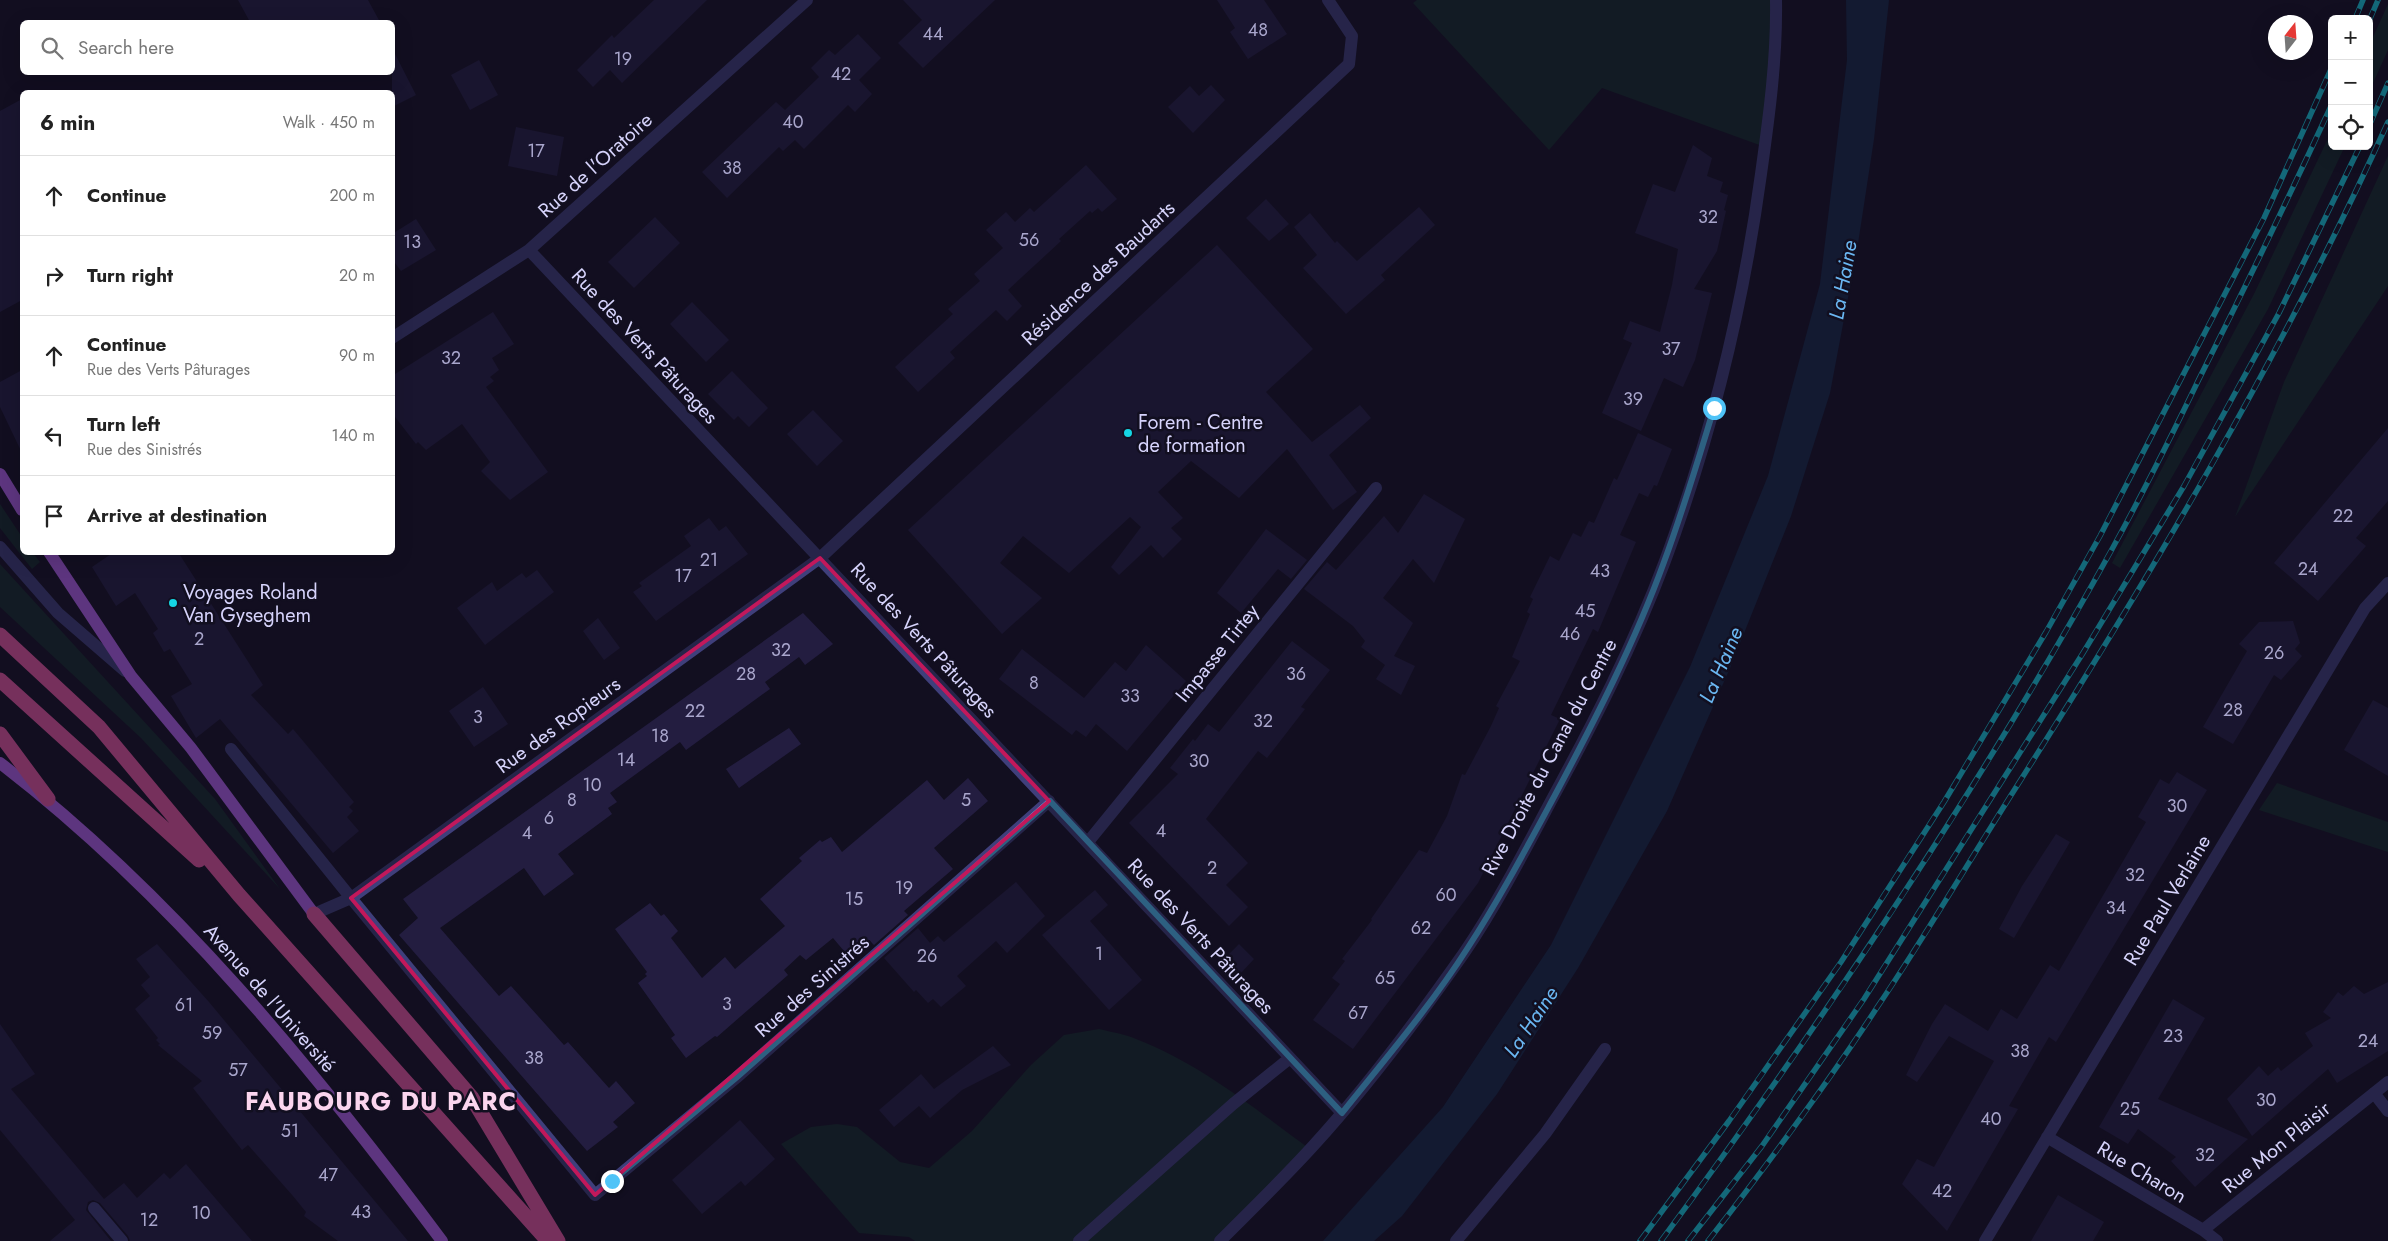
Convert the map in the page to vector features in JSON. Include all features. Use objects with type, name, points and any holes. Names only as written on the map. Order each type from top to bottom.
[{"type":"highway","points":[[0,635],[99,728],[239,895],[548,1241]]},
{"type":"highway","points":[[0,680],[239,895]]},
{"type":"highway","points":[[0,734],[48,799]]},
{"type":"highway","points":[[314,914],[472,1098],[558,1241]]},
{"type":"main road","points":[[0,474],[20,507]]},
{"type":"main road","points":[[54,555],[131,676],[191,748],[314,914]]},
{"type":"main road","name":"Avenue de l'Université","points":[[0,763],[48,799],[161,903],[255,1006],[343,1112],[442,1241]]},
{"type":"street","name":"Rue de l'Oratoire","points":[[395,336],[529,250],[807,0]]},
{"type":"street","name":"Résidence des Baudarts","points":[[820,558],[1349,64],[1352,36],[1328,0]]},
{"type":"street","name":"Rive Droite du Canal du Centre","points":[[1220,1241],[1310,1149],[1342,1113],[1408,1031],[1476,933],[1529,843],[1585,739],[1627,650],[1664,564],[1686,501],[1714,408],[1738,308],[1756,212],[1765,147],[1776,25],[1776,0]]},
{"type":"street","name":"Rue des Verts Pâturages","points":[[529,250],[1342,1113]]},
{"type":"street","name":"Impasse Tirtey","points":[[1088,842],[1376,488]]},
{"type":"street","points":[[0,547],[58,613],[131,676]]},
{"type":"street","name":"Rue des Ropieurs","points":[[314,914],[351,898],[820,558]]},
{"type":"street","name":"Rue Paul Verlaine","points":[[1984,1241],[2365,608],[2388,583]]},
{"type":"street","points":[[231,748],[351,898]]},
{"type":"street","name":"Rue des Sinistrés","points":[[351,898],[595,1195],[736,1078],[1050,801]]},
{"type":"street","points":[[1456,1241],[1545,1134],[1605,1049]]},
{"type":"street","points":[[1079,1241],[1240,1097],[1290,1058]]},
{"type":"street","name":"Rue Mon Plaisir","points":[[2203,1230],[2388,1082]]},
{"type":"street","points":[[2374,1093],[2388,1112]]},
{"type":"street","name":"Rue Charon","points":[[2047,1137],[2203,1230],[2217,1241]]},
{"type":"street","points":[[94,1208],[122,1241]]},
{"type":"highlighted area","points":[[820,558],[1049,801],[595,1195],[351,898]]},
{"type":"green space","points":[[1417,0],[1776,0],[1765,147],[1602,88],[1549,150],[1413,3]]},
{"type":"green space","points":[[2388,4],[2388,50],[2373,83],[2373,60],[2373,37]]},
{"type":"green space","points":[[2328,138],[2328,150],[2343,150],[2268,309],[2120,568],[2112,563],[2254,294]]},
{"type":"green space","points":[[2388,156],[2388,286],[2235,517],[2284,382]]},
{"type":"green space","points":[[0,504],[20,534],[20,554],[0,528]]},
{"type":"green space","points":[[21,555],[35,555],[40,562],[32,569]]},
{"type":"green space","points":[[0,564],[215,799],[280,889],[141,738],[0,607]]},
{"type":"green space","points":[[2277,783],[2388,822],[2388,852],[2259,810]]},
{"type":"green space","points":[[1099,1029],[1132,1037],[1183,1061],[1227,1088],[1310,1149],[1220,1241],[915,1241],[909,1237],[859,1233],[781,1144],[811,1127],[837,1124],[857,1127],[900,1162],[929,1168],[972,1131],[1031,1065],[1064,1035]]},
{"type":"water","name":"La Haine","points":[[1846,0],[1889,0],[1874,139],[1857,250],[1830,393],[1791,516],[1730,668],[1667,811],[1578,968],[1497,1094],[1402,1216],[1374,1241],[1323,1241],[1443,1107],[1551,945],[1690,667],[1768,476],[1820,284],[1847,60]]},
{"type":"building","points":[[238,0],[368,0],[379,20],[249,20]]},
{"type":"building","points":[[654,0],[707,0],[622,83],[610,70],[593,87],[577,70],[612,35],[614,38]]},
{"type":"building","points":[[903,0],[995,0],[923,68],[898,43],[922,20]]},
{"type":"building","points":[[1217,0],[1264,0],[1287,34],[1248,59],[1230,32],[1235,28]]},
{"type":"building","points":[[858,34],[881,58],[859,80],[872,94],[855,112],[848,105],[804,149],[795,140],[783,151],[779,147],[727,198],[702,172],[776,102],[785,110],[819,77],[811,68],[829,50],[835,55]]},
{"type":"building","points":[[395,54],[416,95],[395,106],[395,90],[392,90],[392,75],[395,75]]},
{"type":"building","points":[[479,60],[498,95],[470,110],[451,75]]},
{"type":"building","points":[[1211,85],[1225,100],[1193,133],[1168,107],[1190,86],[1199,96]]},
{"type":"building","points":[[20,100],[20,301],[0,312],[0,111]]},
{"type":"building","points":[[516,127],[564,137],[557,176],[508,166]]},
{"type":"building","points":[[1693,145],[1712,158],[1707,176],[1723,182],[1720,192],[1728,195],[1717,251],[1694,289],[1712,293],[1695,360],[1683,387],[1664,378],[1641,431],[1602,413],[1632,343],[1623,339],[1630,321],[1660,332],[1672,285],[1678,249],[1635,233],[1653,184],[1675,192]]},
{"type":"building","points":[[1086,165],[1117,199],[1102,212],[1098,208],[1092,213],[1090,211],[1059,239],[1061,241],[1008,290],[1022,306],[1007,321],[996,310],[950,352],[955,358],[918,392],[895,367],[953,314],[948,309],[980,281],[974,274],[1003,248],[986,230],[1006,212],[1015,222],[1030,208],[1034,212]]},
{"type":"building","points":[[1266,199],[1289,224],[1269,241],[1246,218]]},
{"type":"building","points":[[1419,207],[1435,225],[1381,275],[1385,280],[1346,314],[1303,268],[1317,255],[1294,227],[1310,213],[1335,243],[1337,241],[1357,261]]},
{"type":"building","points":[[655,217],[680,243],[634,288],[608,262]]},
{"type":"building","points":[[416,219],[436,250],[401,271],[395,263],[395,232]]},
{"type":"building","name":"Forem - Centre de formation","points":[[1217,245],[1313,349],[1266,392],[1312,442],[1360,405],[1371,418],[1329,455],[1357,492],[1333,510],[1287,449],[1239,498],[1191,461],[1158,492],[1183,518],[1171,528],[1182,539],[1163,558],[1151,545],[1119,575],[1111,567],[1141,527],[1130,517],[1069,573],[1023,536],[1000,563],[1042,598],[1002,634],[908,530]]},
{"type":"building","points":[[692,302],[729,340],[706,362],[670,324]]},
{"type":"building","points":[[493,312],[514,344],[492,358],[499,370],[490,377],[494,381],[486,387],[548,472],[510,500],[481,471],[490,462],[462,424],[426,450],[418,442],[416,444],[395,417],[395,374]]},
{"type":"building","points":[[20,371],[20,449],[0,407],[0,382]]},
{"type":"building","points":[[732,371],[768,408],[749,427],[738,416],[734,420],[708,394]]},
{"type":"building","points":[[813,410],[843,441],[817,466],[787,434]]},
{"type":"building","points":[[2388,428],[2388,501],[2356,538],[2366,546],[2318,601],[2274,563]]},
{"type":"building","points":[[1638,433],[1672,449],[1657,486],[1654,485],[1648,497],[1639,493],[1620,535],[1636,542],[1598,632],[1593,629],[1551,715],[1560,719],[1478,883],[1353,1049],[1313,1020],[1340,984],[1332,978],[1345,961],[1342,959],[1372,920],[1419,850],[1427,853],[1447,816],[1462,774],[1465,775],[1491,726],[1499,708],[1496,706],[1520,661],[1512,657],[1530,614],[1527,612],[1533,599],[1530,597],[1550,556],[1559,561],[1573,533],[1581,537],[1589,521],[1594,523],[1614,478],[1617,480]]},
{"type":"building","points":[[1424,494],[1465,519],[1434,583],[1413,559],[1383,598],[1413,623],[1394,656],[1415,666],[1401,695],[1376,679],[1385,665],[1361,647],[1365,641],[1353,626],[1304,589],[1327,562],[1336,570],[1384,516],[1398,533]]},
{"type":"building","points":[[709,518],[719,531],[726,526],[748,554],[656,621],[633,592],[642,586],[639,583],[691,546],[684,536]]},
{"type":"building","points":[[1266,529],[1307,560],[1291,579],[1278,569],[1241,613],[1217,593]]},
{"type":"building","points":[[110,555],[180,555],[263,685],[251,695],[288,734],[293,729],[354,802],[349,807],[353,811],[347,817],[359,831],[333,853],[220,719],[196,738],[171,696],[192,684],[170,649],[164,652],[153,633],[158,629],[135,593],[116,606],[92,567]]},
{"type":"building","points":[[537,570],[554,592],[485,645],[457,608],[492,582],[497,591],[522,573],[526,578]]},
{"type":"building","points":[[803,613],[833,644],[805,665],[799,657],[765,682],[770,689],[686,750],[680,742],[610,793],[617,802],[608,808],[612,814],[558,854],[574,874],[544,896],[524,868],[440,928],[499,996],[511,986],[564,1045],[568,1042],[609,1088],[616,1081],[635,1103],[613,1122],[618,1127],[587,1151],[399,935],[418,918],[403,899]]},
{"type":"building","points":[[598,618],[620,648],[604,660],[583,631]]},
{"type":"building","points":[[2293,621],[2300,643],[2295,649],[2302,656],[2281,680],[2274,675],[2233,744],[2203,727],[2247,651],[2239,644],[2259,622]]},
{"type":"building","points":[[1292,641],[1330,670],[1301,707],[1305,709],[1267,758],[1258,751],[1206,819],[1248,863],[1226,885],[1248,907],[1229,926],[1129,823],[1178,774],[1170,768],[1193,739],[1195,741],[1208,724],[1219,732]]},
{"type":"building","points":[[1146,645],[1186,681],[1127,751],[1096,724],[1086,737],[1076,730],[1072,735],[999,679],[1022,649],[1084,698],[1115,662],[1126,671]]},
{"type":"building","points":[[483,687],[508,724],[474,747],[449,711]]},
{"type":"building","points":[[2373,700],[2388,708],[2388,776],[2344,750]]},
{"type":"building","points":[[789,728],[801,744],[739,788],[726,769]]},
{"type":"building","points":[[2177,772],[2207,790],[2056,1042],[2049,1037],[2009,1106],[2018,1109],[1947,1231],[1902,1184],[1917,1159],[1934,1167],[1994,1061],[1949,1036],[1917,1082],[1906,1075],[1932,1024],[1945,1004],[1988,1031],[2001,1009],[2017,1019],[2050,965],[2059,971],[2146,822],[2138,817],[2160,779],[2169,784]]},
{"type":"building","points":[[968,778],[988,801],[934,848],[953,869],[904,911],[908,915],[874,945],[869,940],[849,957],[833,938],[806,960],[800,955],[784,970],[788,975],[717,1037],[715,1036],[686,1058],[671,1038],[675,1035],[638,983],[647,976],[645,974],[647,972],[615,929],[650,903],[661,916],[664,914],[678,931],[671,938],[702,978],[725,957],[735,969],[785,926],[760,899],[802,861],[799,858],[820,840],[822,842],[831,837],[842,852],[927,780],[944,800]]},
{"type":"building","points":[[2056,834],[2070,842],[2014,938],[1999,929],[2022,886]]},
{"type":"building","points":[[1016,882],[1045,916],[1007,953],[996,941],[957,976],[966,986],[941,1007],[933,999],[928,1003],[916,990],[914,992],[884,958],[918,928],[930,943],[938,936],[944,942]]},
{"type":"building","points":[[1095,890],[1108,905],[1090,921],[1142,980],[1109,1010],[1042,935]]},
{"type":"building","points":[[157,944],[209,1002],[408,1241],[338,1241],[304,1216],[306,1212],[248,1145],[242,1150],[193,1088],[202,1081],[158,1045],[160,1044],[156,1040],[158,1038],[135,1009],[150,996],[141,985],[150,977],[136,959]]},
{"type":"building","points":[[1239,944],[1254,959],[1240,974],[1224,959]]},
{"type":"building","points":[[2388,982],[2388,1051],[2337,1083],[2328,1069],[2252,1136],[2227,1099],[2259,1066],[2268,1076],[2278,1067],[2281,1071],[2313,1046],[2305,1033],[2331,1018],[2323,1012],[2338,992],[2343,996],[2354,986],[2364,994]]},
{"type":"building","points":[[2173,999],[2205,1018],[2158,1099],[2248,1139],[2195,1187],[2171,1161],[2176,1157],[2138,1129],[2128,1144],[2099,1127]]},
{"type":"building","points":[[0,1024],[35,1074],[11,1089],[104,1199],[124,1183],[137,1198],[164,1173],[170,1179],[186,1164],[252,1241],[130,1241],[128,1236],[100,1203],[93,1200],[88,1202],[86,1210],[111,1241],[50,1241],[75,1220],[0,1130]]},
{"type":"building","points":[[993,1046],[1011,1065],[962,1090],[930,1118],[919,1106],[894,1127],[879,1110],[921,1074],[934,1089]]},
{"type":"building","points":[[740,1120],[775,1159],[745,1186],[741,1181],[702,1214],[672,1180]]},
{"type":"building","points":[[2058,1195],[2104,1222],[2093,1241],[2031,1241]]},
{"type":"railway","points":[[2357,15],[2363,0]]},
{"type":"railway","points":[[2372,15],[2378,0]]},
{"type":"railway","points":[[1640,1241],[1729,1121],[1841,962],[1944,802],[2046,632],[2100,536],[2264,218],[2328,76]]},
{"type":"railway","points":[[2373,117],[2388,83]]},
{"type":"railway","points":[[1661,1241],[1722,1158],[1840,989],[1953,817],[2008,729],[2134,509],[2267,242],[2332,105]]},
{"type":"railway","points":[[1708,1241],[1774,1155],[1896,979],[2066,708],[2166,544],[2214,462],[2305,294],[2388,122]]},
{"type":"railway","points":[[1688,1241],[1762,1146],[1864,999],[2083,653],[2184,486],[2279,313],[2358,150]]},
{"type":"place","name":"Forem - Centre de formation","points":[[1128,433]]},
{"type":"place","name":"Voyages Roland Van Gyseghem","points":[[173,603]]},
{"type":"district","name":"FAUBOURG DU PARC","points":[[381,1101]]},
{"type":"route","points":[[612,1181],[736,1078],[1050,801],[1342,1113],[1408,1031],[1466,950],[1529,843],[1585,739],[1627,650],[1664,564],[1686,501],[1714,408]]}]
